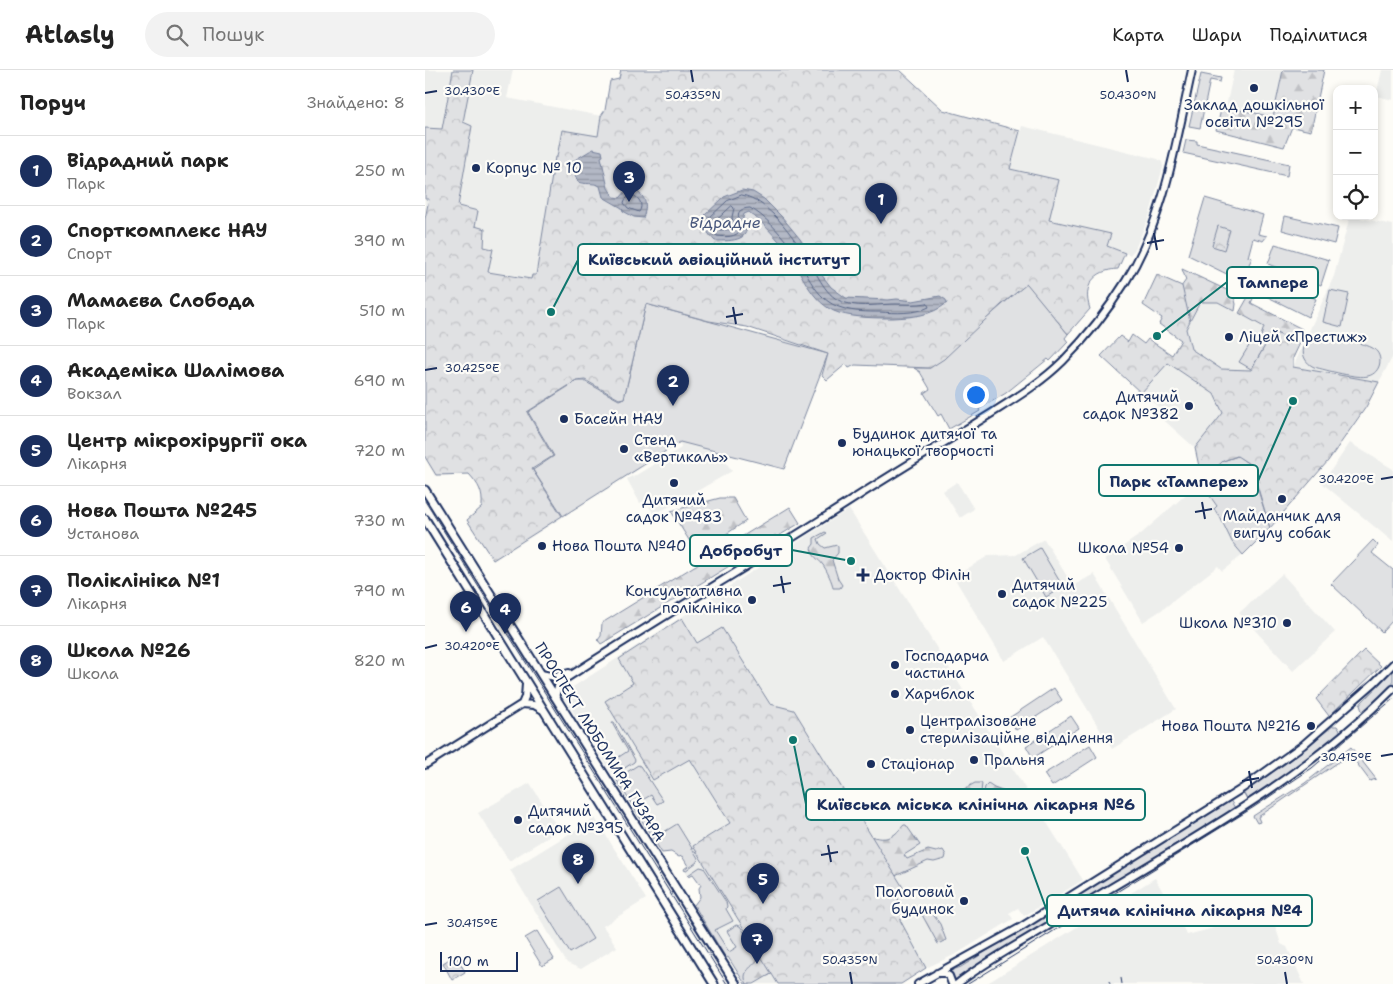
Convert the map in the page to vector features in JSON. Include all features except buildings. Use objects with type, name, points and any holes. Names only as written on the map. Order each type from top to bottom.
[{"type":"main road","name":"ПРОСПЕКТ ЛЮБОМИРА ГУЗАРА","points":[[425,490],[736,984]]},
{"type":"main road","name":"ПРОСПЕКТ ЛЮБОМИРА ГУЗАРА","points":[[425,519],[714,984]]},
{"type":"street","points":[[541,674],[555,678],[575,669],[1007,402],[1040,378],[1060,360],[1085,334],[1108,305],[1130,270],[1149,231],[1158,207],[1191,70]]},
{"type":"street","points":[[555,696],[559,683],[950,440],[1018,396],[1062,362],[1082,342],[1106,312],[1127,280],[1145,247],[1162,200],[1191,70]]},
{"type":"street","points":[[919,984],[1021,927],[1243,788],[1303,745],[1393,664]]},
{"type":"street","points":[[425,764],[522,704],[525,697],[526,684]]},
{"type":"street","points":[[957,984],[1244,807],[1293,774],[1349,730],[1393,689]]},
{"type":"street","points":[[522,704],[541,708]]},
{"type":"street","points":[[937,973],[947,974],[952,984]]},
{"type":"shaded area","points":[[425,70],[513,70],[507,98],[601,116],[598,136],[562,131],[557,157],[646,304],[790,342],[828,354],[784,469],[719,452],[732,471],[671,506],[653,514],[646,500],[640,503],[627,479],[632,476],[635,481],[633,477],[681,448],[680,443],[493,561],[466,520],[481,507],[482,496],[478,484],[469,475],[435,476],[425,458]]},
{"type":"shaded area","name":"Заклад дошкільної освіти №295","points":[[1234,70],[1283,70],[1273,117],[1226,107]]},
{"type":"shaded area","points":[[1382,70],[1393,70],[1393,100],[1378,96]]},
{"type":"shaded area","points":[[1022,126],[1158,159],[1162,162],[1163,167],[1149,217],[1135,249],[1130,255],[1107,246],[1111,235],[1048,220],[1059,180],[1010,169]]},
{"type":"shaded area","points":[[1349,220],[1369,220],[1393,225],[1393,356],[1379,382],[1293,367],[1334,276]]},
{"type":"shaded area","name":"Ліцей «Престиж»","points":[[1200,302],[1218,302],[1273,332],[1251,370],[1221,369],[1191,349],[1186,329]]},
{"type":"shaded area","name":"Дитячий садок №382","points":[[1168,362],[1214,394],[1224,413],[1195,448],[1157,414],[1161,409],[1141,393]]},
{"type":"shaded area","points":[[1350,443],[1393,469],[1393,542],[1322,483]]},
{"type":"shaded area","points":[[957,482],[974,509],[960,518],[943,491]]},
{"type":"shaded area","name":"Школа №54","points":[[1200,482],[1218,506],[1214,510],[1220,517],[1232,542],[1243,555],[1222,571],[1218,566],[1163,609],[1143,622],[1105,559],[1141,534]]},
{"type":"shaded area","points":[[849,509],[1083,880],[1024,916],[1018,908],[1009,913],[1013,919],[958,953],[926,968],[901,984],[745,984],[728,957],[726,958],[694,905],[700,897],[699,888],[701,885],[693,874],[689,876],[684,869],[688,866],[682,856],[679,857],[671,852],[662,853],[562,694]]},
{"type":"shaded area","points":[[1044,539],[1073,586],[1094,574],[1176,709],[1112,749],[1043,637],[1004,661],[955,579],[957,575],[988,556],[1016,555]]},
{"type":"shaded area","name":"Школа №310","points":[[1282,574],[1335,632],[1293,671],[1239,613]]},
{"type":"shaded area","name":"Дитячий садок №395","points":[[530,783],[559,830],[509,861],[478,813]]},
{"type":"shaded area","points":[[595,818],[646,899],[603,926],[617,947],[581,969],[567,963],[510,870]]},
{"type":"shaded area","points":[[1155,878],[1187,935],[1271,913],[1281,944],[1287,947],[1304,984],[986,984]]},
{"type":"green space","points":[[453,70],[473,70],[463,122],[472,126],[458,206],[478,211],[475,226],[485,229],[484,247],[493,249],[488,272],[531,279],[532,275],[536,275],[555,157],[557,157],[562,130],[598,136],[610,81],[619,79],[621,70],[900,70],[943,110],[1020,131],[1010,169],[1059,180],[1049,220],[1111,234],[1107,246],[1125,253],[1118,269],[1102,272],[1092,281],[1088,293],[1090,309],[1068,334],[1027,284],[1001,305],[944,359],[930,368],[855,365],[849,368],[846,364],[827,380],[822,375],[828,354],[747,327],[709,321],[646,304],[624,398],[619,399],[585,380],[576,381],[527,412],[553,456],[532,469],[562,516],[493,560],[467,520],[482,507],[480,489],[469,474],[436,475],[425,457],[425,219],[429,199],[425,199],[425,128],[442,129]]},
{"type":"green space","points":[[1283,70],[1324,70],[1311,131],[1292,127],[1284,147],[1216,130],[1222,106],[1273,117]]},
{"type":"green space","points":[[1201,74],[1221,78],[1220,82],[1210,80],[1200,128],[1189,126]]},
{"type":"green space","points":[[1186,140],[1197,141],[1197,144],[1289,164],[1287,176],[1183,153]]},
{"type":"green space","points":[[1205,198],[1263,215],[1258,234],[1267,236],[1263,241],[1253,238],[1248,257],[1252,258],[1241,281],[1188,255]]},
{"type":"green space","points":[[1285,216],[1338,228],[1334,244],[1282,230]]},
{"type":"green space","points":[[1218,226],[1230,230],[1224,250],[1212,246]]},
{"type":"green space","points":[[1275,244],[1329,260],[1321,285],[1268,264]]},
{"type":"green space","points":[[1182,269],[1233,293],[1236,304],[1235,311],[1218,302],[1200,302],[1190,321],[1184,321],[1181,287],[1186,280]]},
{"type":"green space","points":[[1157,275],[1182,286],[1190,321],[1186,329],[1191,349],[1221,369],[1251,370],[1273,332],[1300,343],[1293,358],[1293,367],[1379,382],[1366,407],[1328,461],[1270,528],[1251,465],[1237,456],[1223,461],[1206,477],[1200,471],[1195,448],[1223,413],[1214,394],[1168,363],[1141,393],[1101,356],[1120,336],[1128,342],[1132,335],[1144,344],[1148,339],[1172,355],[1181,340],[1159,324],[1162,318],[1143,305]]},
{"type":"green space","points":[[1262,277],[1316,299],[1308,317],[1256,291]]},
{"type":"green space","points":[[1027,283],[1068,334],[1065,338],[1068,342],[1050,361],[1048,359],[1006,393],[949,429],[941,414],[938,416],[924,393],[930,389],[920,372],[914,368],[930,368]]},
{"type":"green space","points":[[1330,290],[1349,294],[1342,327],[1323,322]]},
{"type":"green space","points":[[1251,292],[1255,294],[1251,303],[1302,329],[1298,342],[1273,332],[1267,343],[1260,339],[1264,327],[1239,313]]},
{"type":"green space","points":[[646,304],[828,354],[784,469],[680,442],[563,516],[533,470],[554,456],[528,412],[577,381],[584,381],[619,400],[624,398]]},
{"type":"green space","points":[[1255,336],[1267,343],[1251,369],[1239,362]]},
{"type":"green space","points":[[1320,336],[1356,343],[1374,349],[1380,360],[1376,372],[1363,377],[1314,367],[1305,359],[1303,349],[1309,340]]},
{"type":"green space","points":[[1238,456],[1250,465],[1270,528],[1243,555],[1232,542],[1214,509],[1217,506],[1200,482],[1223,461]]},
{"type":"green space","points":[[720,498],[733,498],[746,521],[697,553],[671,511]]},
{"type":"green space","points":[[790,507],[800,523],[601,644],[598,640],[601,636],[602,623]]},
{"type":"green space","points":[[825,532],[827,533],[818,539],[820,544],[825,548],[837,545],[838,547],[838,553],[832,560],[842,585],[840,588],[833,588],[826,570],[812,552],[811,548],[814,544],[814,538]]},
{"type":"green space","points":[[1373,540],[1378,545],[1372,553],[1393,570],[1393,620],[1382,632],[1331,584]]},
{"type":"green space","points":[[1040,548],[1063,587],[1046,597],[1023,558]]},
{"type":"green space","points":[[682,618],[697,643],[722,628],[770,704],[794,710],[904,889],[896,895],[907,915],[900,920],[926,968],[901,984],[778,984],[693,846],[730,823],[690,759],[653,780],[605,701],[633,683],[619,659]]},
{"type":"green space","points":[[1364,650],[1381,666],[1329,716],[1316,699]]},
{"type":"green space","points":[[1393,670],[1393,687],[1366,712],[1362,711],[1360,705],[1362,702]]},
{"type":"green space","points":[[1054,688],[1062,700],[1016,730],[1009,718]]},
{"type":"green space","points":[[1071,716],[1079,728],[1033,758],[1026,746]]},
{"type":"green space","points":[[612,723],[614,723],[635,760],[620,771],[616,770],[611,762],[628,751]]},
{"type":"green space","points":[[1333,726],[1337,726],[1341,732],[1309,759],[1248,801],[1243,792],[1285,764]]},
{"type":"green space","points":[[1090,745],[1097,757],[1052,786],[1044,774]]},
{"type":"green space","points":[[1351,747],[1376,779],[1370,781],[1349,753],[1345,756],[1347,760],[1343,759],[1258,817],[1260,822],[1257,823],[1253,816],[1305,783]]},
{"type":"green space","points":[[638,765],[663,801],[657,804],[651,795],[639,802],[659,835],[677,824],[698,858],[697,862],[685,871],[684,869],[688,866],[682,856],[679,857],[671,852],[662,853],[616,779]]},
{"type":"green space","points":[[975,783],[982,783],[981,793],[983,796],[985,787],[988,784],[1005,792],[1005,796],[1001,800],[995,799],[976,806],[972,799],[963,805],[958,802],[964,789]]},
{"type":"green space","points":[[1230,800],[1235,808],[954,983],[947,972],[961,967]]},
{"type":"green space","points":[[906,825],[920,845],[904,855],[907,859],[928,850],[936,852],[943,850],[946,855],[945,859],[934,862],[928,861],[891,878],[896,915],[895,984],[876,984],[771,974],[754,984],[747,984],[745,975],[760,954],[867,835],[889,838]]},
{"type":"green space","points":[[700,867],[704,868],[726,902],[726,909],[733,921],[715,930],[729,952],[737,947],[727,931],[736,925],[740,926],[771,974],[768,976],[765,974],[751,984],[745,984],[728,957],[726,958],[694,905],[700,897],[699,888],[701,885],[693,874],[688,875]]},
{"type":"green space","points":[[561,887],[593,939],[570,953],[538,901]]},
{"type":"green space","points":[[927,906],[940,924],[946,940],[938,944],[920,911]]},
{"type":"green space","points":[[537,931],[554,959],[542,966],[525,938]]},
{"type":"green space","points":[[456,955],[465,972],[452,980],[443,963]]},
{"type":"water","points":[[593,149],[602,151],[603,156],[601,157],[608,188],[614,197],[620,198],[628,189],[632,189],[643,197],[645,208],[643,218],[634,217],[603,197],[600,186],[578,182],[572,168],[573,161]]},
{"type":"water","name":"Відрадне","points":[[742,190],[753,192],[764,199],[782,217],[800,239],[831,287],[846,298],[913,301],[940,296],[947,303],[928,313],[893,318],[852,316],[829,308],[813,294],[784,247],[749,212],[744,214],[746,231],[740,238],[728,241],[715,241],[710,236],[705,227],[704,216],[724,197]]},
{"type":"tram line","points":[[425,501],[727,984]]},
{"type":"tram line","points":[[968,984],[1254,807],[1312,768],[1393,699]]},
{"type":"railway","points":[[1121,978],[1122,984]]},
{"type":"place","name":"Заклад дошкільної освіти №295","points":[[1254,88]]},
{"type":"place","name":"Корпус № 10","points":[[476,168]]},
{"type":"place","name":"Мамаєва Слобода","points":[[629,202]]},
{"type":"place","name":"Відрадний парк","points":[[881,224]]},
{"type":"place","name":"Київський авіаційний інститут","points":[[551,312]]},
{"type":"place","name":"Тампере","points":[[1157,336]]},
{"type":"place","name":"Ліцей «Престиж»","points":[[1229,337]]},
{"type":"place","name":"Парк «Тампере»","points":[[1293,401]]},
{"type":"place","name":"Спорткомплекс НАУ","points":[[673,406]]},
{"type":"place","name":"Дитячий садок №382","points":[[1189,406]]},
{"type":"place","name":"Басейн НАУ","points":[[564,419]]},
{"type":"place","name":"Будинок дитячої та юнацької творчості","points":[[842,443]]},
{"type":"place","name":"Стенд «Вертикаль»","points":[[624,449]]},
{"type":"place","name":"Дитячий садок №483","points":[[674,483]]},
{"type":"place","name":"Майданчик для вигулу собак","points":[[1282,499]]},
{"type":"place","name":"Нова Пошта №40","points":[[542,546]]},
{"type":"place","name":"Школа №54","points":[[1179,548]]},
{"type":"place","name":"Добробут","points":[[851,561]]},
{"type":"place","name":"Доктор Філін","points":[[863,575]]},
{"type":"place","name":"Дитячий садок №225","points":[[1002,594]]},
{"type":"place","name":"Консультативна поліклініка","points":[[752,600]]},
{"type":"place","name":"Школа №310","points":[[1287,623]]},
{"type":"place","name":"Нова Пошта №245","points":[[466,632]]},
{"type":"place","name":"Академіка Шалімова","points":[[505,634]]},
{"type":"place","name":"Господарча частина","points":[[895,665]]},
{"type":"place","name":"Харчблок","points":[[895,694]]},
{"type":"place","name":"Нова Пошта №216","points":[[1311,726]]},
{"type":"place","name":"Централізоване стерилізаційне відділення","points":[[910,730]]},
{"type":"place","name":"Київська міська клінічна лікарня №6","points":[[793,740]]},
{"type":"place","name":"Пральня","points":[[974,760]]},
{"type":"place","name":"Стаціонар","points":[[871,764]]},
{"type":"place","name":"Дитячий садок №395","points":[[518,820]]},
{"type":"place","name":"Дитяча клінічна лікарня №4","points":[[1025,851]]},
{"type":"place","name":"Школа №26","points":[[578,884]]},
{"type":"place","name":"Пологовий будинок","points":[[964,901]]},
{"type":"place","name":"Центр мікрохірургії ока","points":[[763,904]]},
{"type":"place","name":"Поліклініка №1","points":[[757,964]]}]
